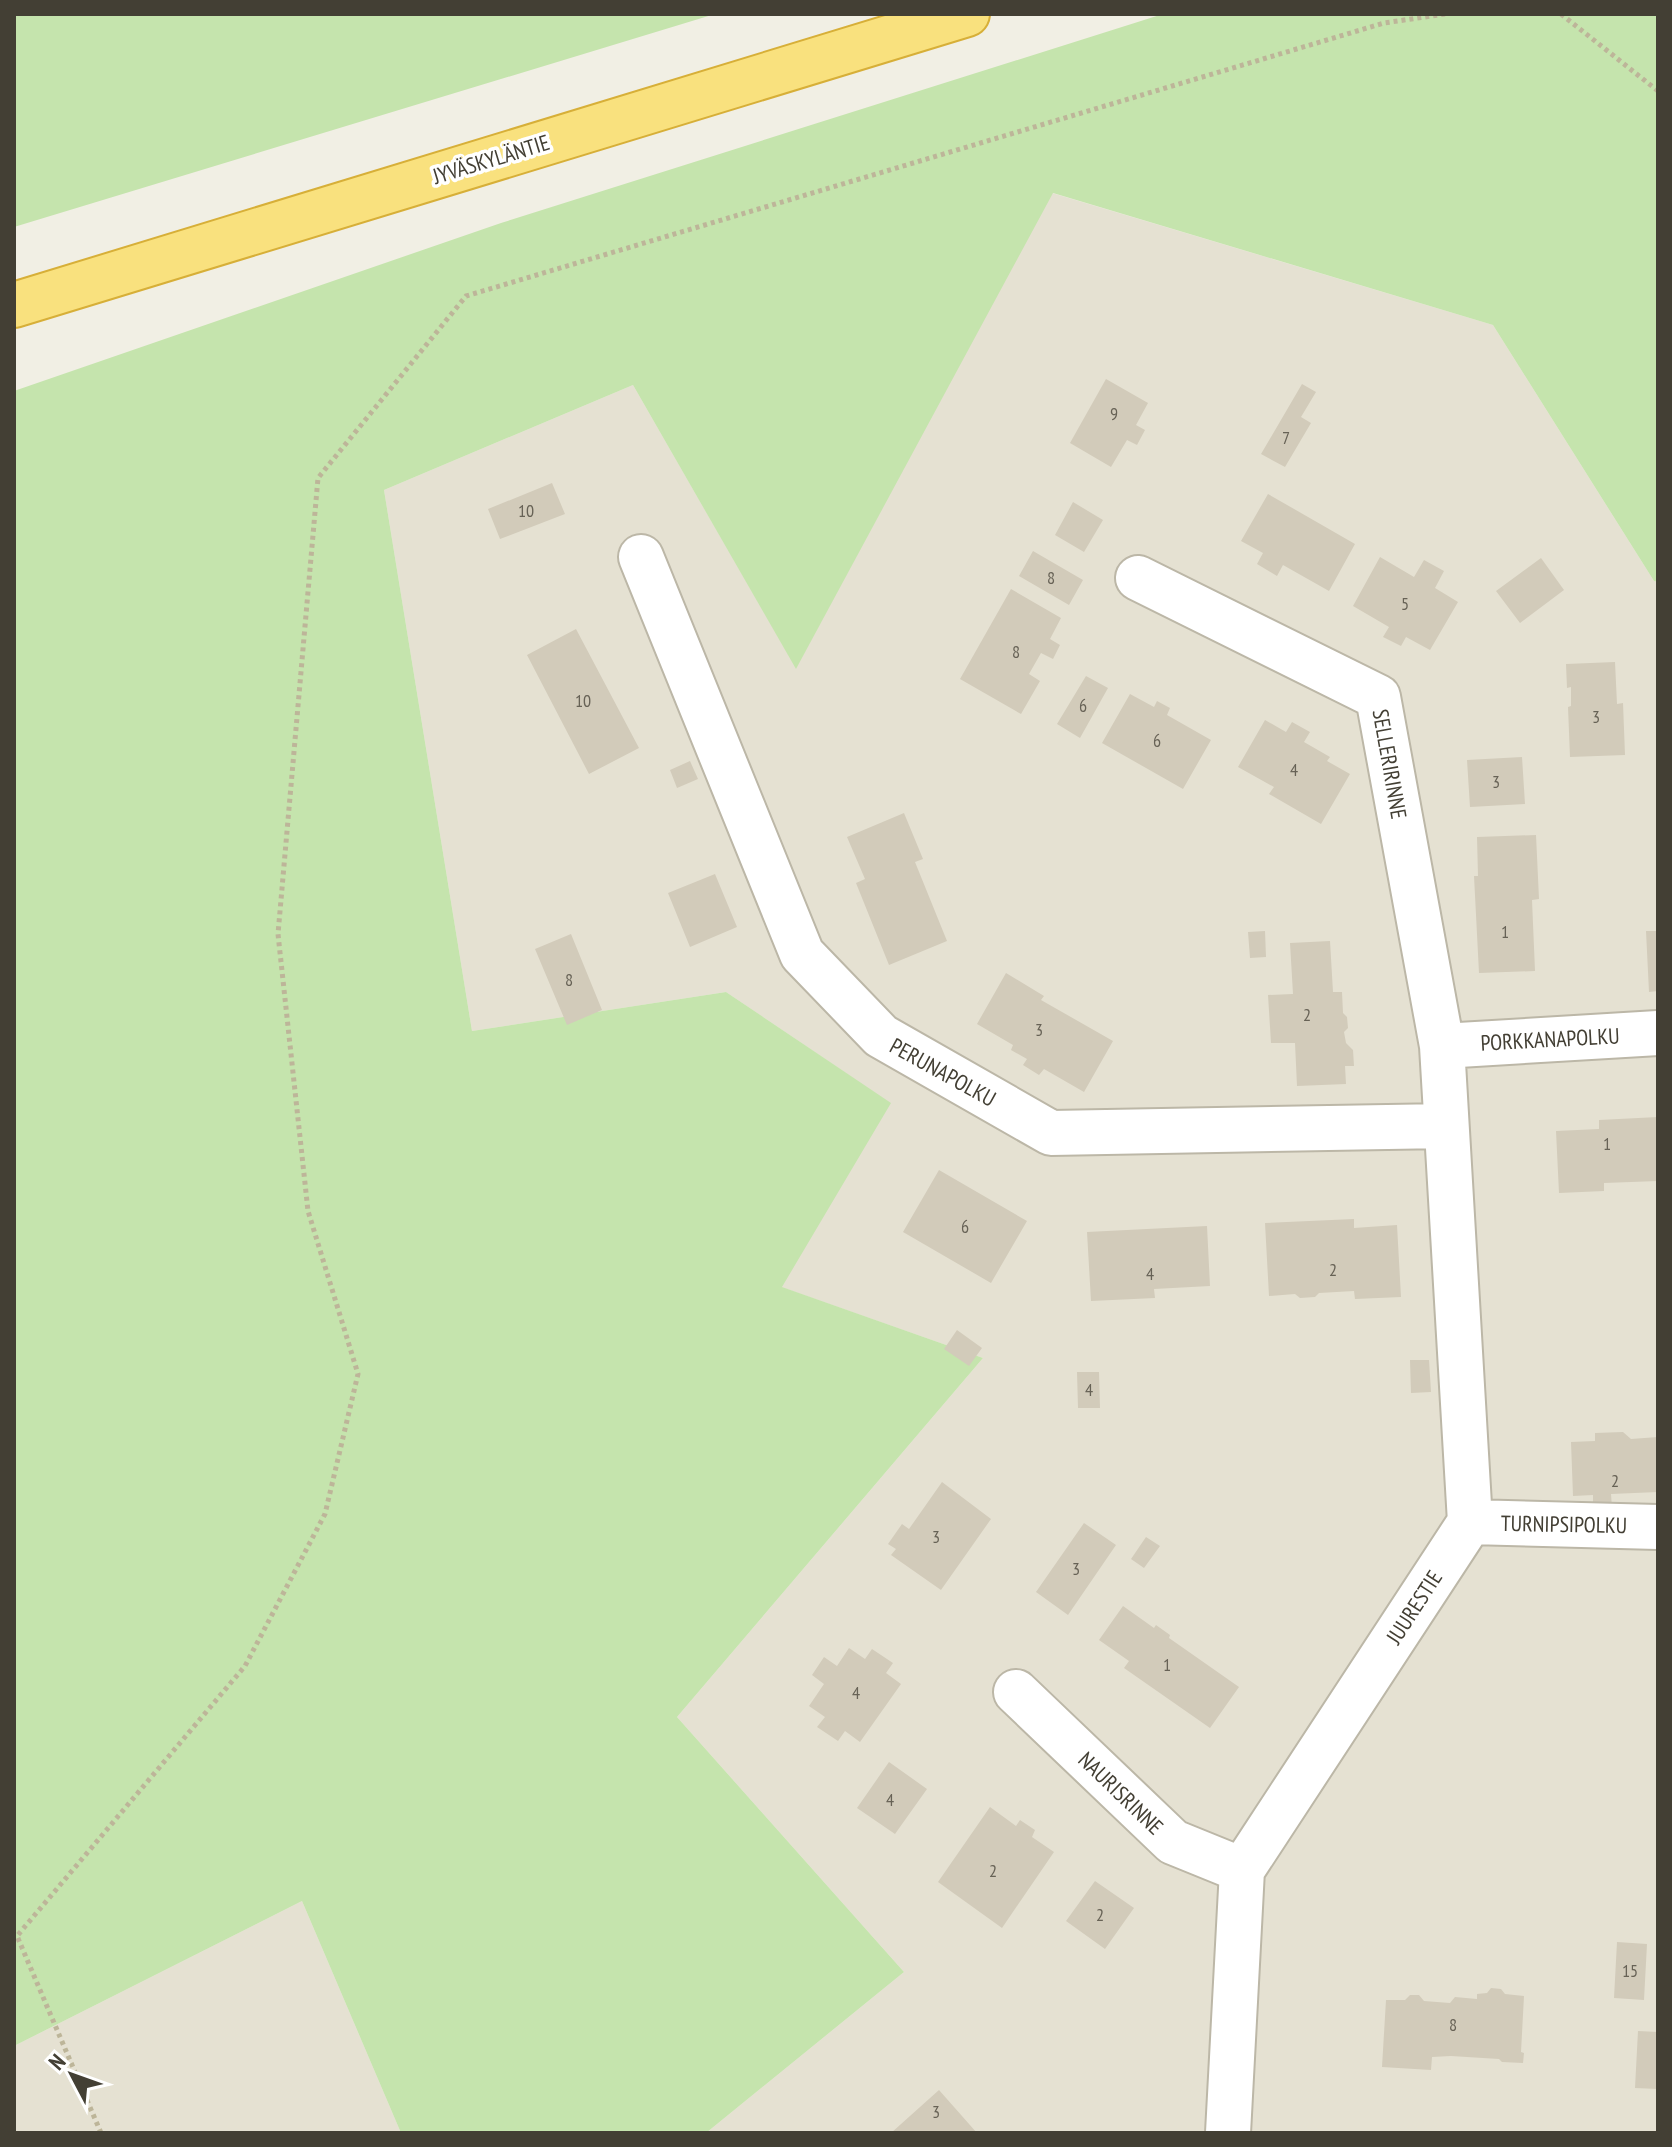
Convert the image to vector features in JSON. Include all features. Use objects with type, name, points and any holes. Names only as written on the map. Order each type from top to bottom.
[{"type":"highway","name":"JYVÄSKYLÄNTIE","points":[[14,305],[967,14]]},
{"type":"street","name":"PERUNAPOLKU","points":[[641,557],[802,954],[881,1036],[1051,1133],[1446,1126]]},
{"type":"street","name":"SELLERIRINNE","points":[[1138,578],[1378,697],[1442,1046]]},
{"type":"street","name":"PORKKANAPOLKU","points":[[1442,1046],[1658,1033]]},
{"type":"street","points":[[1442,1046],[1470,1522]]},
{"type":"street","name":"TURNIPSIPOLKU","points":[[1470,1522],[1658,1527]]},
{"type":"street","name":"JUURESTIE","points":[[1242,1870],[1470,1522]]},
{"type":"street","name":"NAURISRINNE","points":[[1016,1692],[1173,1842],[1242,1870]]},
{"type":"street","points":[[1228,2133],[1242,1870]]},
{"type":"path","points":[[101,2133],[17,1936],[245,1666],[325,1514],[358,1374],[308,1211],[278,934],[318,478],[466,296],[1384,23],[1445,14]]},
{"type":"path","points":[[1561,14],[1658,91]]},
{"type":"shaded area","points":[[1052,193],[1493,325],[1654,581],[1658,582],[1658,2133],[706,2133],[904,1972],[677,1717],[983,1358],[781,1287],[890,1103],[726,992],[472,1031],[384,490],[633,385],[796,668]]},
{"type":"shaded area","points":[[302,1901],[401,2133],[14,2133],[14,2046]]},
{"type":"green space","points":[[14,14],[715,14],[14,227]]},
{"type":"green space","points":[[1163,14],[1658,14],[1658,582],[1654,581],[1493,325],[1053,193],[796,669],[633,385],[384,490],[472,1031],[726,992],[891,1103],[782,1287],[983,1358],[677,1717],[904,1972],[706,2133],[401,2133],[302,1901],[14,2046],[14,391],[501,223]]},
{"type":"building","points":[[1106,379],[1148,403],[1136,425],[1145,430],[1137,445],[1127,440],[1111,467],[1070,443]]},
{"type":"building","points":[[1302,384],[1316,392],[1301,417],[1311,423],[1285,467],[1261,454]]},
{"type":"building","points":[[552,483],[565,514],[500,539],[488,509]]},
{"type":"building","points":[[1268,494],[1355,544],[1329,591],[1283,565],[1277,576],[1257,564],[1263,553],[1241,541]]},
{"type":"building","points":[[1073,502],[1103,520],[1084,552],[1055,535]]},
{"type":"building","points":[[1033,551],[1083,580],[1069,605],[1019,576]]},
{"type":"building","points":[[1380,557],[1414,577],[1424,560],[1444,571],[1435,588],[1458,602],[1430,650],[1406,637],[1401,646],[1383,637],[1389,627],[1353,606]]},
{"type":"building","points":[[1541,558],[1564,590],[1520,623],[1496,591]]},
{"type":"building","points":[[1011,589],[1061,618],[1050,639],[1060,645],[1053,659],[1041,653],[1029,674],[1040,681],[1021,714],[960,679]]},
{"type":"building","points":[[576,629],[639,748],[589,774],[527,655]]},
{"type":"building","points":[[1615,662],[1617,704],[1623,703],[1625,755],[1570,757],[1568,707],[1571,706],[1571,687],[1567,688],[1566,664]]},
{"type":"building","points":[[1086,676],[1108,688],[1080,738],[1057,724]]},
{"type":"building","points":[[1130,694],[1154,707],[1157,701],[1170,708],[1167,715],[1211,740],[1183,789],[1102,743]]},
{"type":"building","points":[[1265,720],[1286,732],[1292,722],[1310,732],[1304,742],[1330,757],[1327,761],[1350,774],[1321,824],[1269,794],[1274,787],[1238,767]]},
{"type":"building","points":[[1522,757],[1525,804],[1470,807],[1467,760]]},
{"type":"building","points":[[690,761],[698,779],[677,788],[670,770]]},
{"type":"building","points":[[904,813],[923,859],[915,862],[947,941],[889,965],[856,883],[865,879],[847,837]]},
{"type":"building","points":[[1536,835],[1539,899],[1532,900],[1535,971],[1479,973],[1474,876],[1478,876],[1477,837]]},
{"type":"building","points":[[715,874],[737,927],[690,947],[668,893]]},
{"type":"building","points":[[1265,931],[1266,957],[1250,958],[1248,932]]},
{"type":"building","points":[[1646,931],[1658,931],[1658,991],[1649,992]]},
{"type":"building","points":[[571,934],[602,1010],[567,1025],[535,949]]},
{"type":"building","points":[[1330,941],[1333,992],[1342,992],[1343,1013],[1347,1017],[1348,1028],[1344,1032],[1346,1043],[1353,1050],[1354,1066],[1345,1066],[1346,1084],[1297,1086],[1295,1043],[1271,1043],[1268,995],[1293,994],[1290,943]]},
{"type":"building","points":[[1006,973],[1044,996],[1041,1000],[1113,1041],[1084,1092],[1044,1069],[1039,1075],[1023,1065],[1027,1059],[1011,1050],[1013,1045],[977,1024]]},
{"type":"building","points":[[1658,1117],[1658,1181],[1604,1183],[1604,1191],[1559,1193],[1556,1131],[1599,1129],[1599,1120]]},
{"type":"building","points":[[939,1170],[1027,1221],[991,1283],[903,1232]]},
{"type":"building","points":[[1354,1219],[1354,1228],[1397,1225],[1401,1297],[1355,1299],[1354,1291],[1319,1293],[1315,1297],[1300,1298],[1295,1294],[1269,1296],[1265,1223]]},
{"type":"building","points":[[1207,1226],[1210,1286],[1154,1289],[1155,1298],[1091,1301],[1087,1232]]},
{"type":"building","points":[[957,1330],[982,1348],[969,1366],[944,1349]]},
{"type":"building","points":[[1410,1360],[1429,1360],[1431,1392],[1411,1393]]},
{"type":"building","points":[[1077,1372],[1099,1372],[1100,1408],[1078,1408]]},
{"type":"building","points":[[1623,1432],[1631,1439],[1658,1437],[1658,1492],[1611,1494],[1612,1508],[1593,1509],[1593,1495],[1573,1496],[1571,1442],[1595,1441],[1595,1433]]},
{"type":"building","points":[[942,1482],[991,1519],[941,1590],[891,1555],[896,1549],[888,1544],[902,1524],[909,1529]]},
{"type":"building","points":[[1084,1523],[1116,1545],[1068,1615],[1036,1592]]},
{"type":"building","points":[[1146,1537],[1160,1546],[1144,1568],[1131,1559]]},
{"type":"building","points":[[1123,1606],[1154,1628],[1156,1625],[1170,1635],[1169,1638],[1239,1687],[1210,1728],[1124,1668],[1129,1661],[1099,1640]]},
{"type":"building","points":[[849,1648],[865,1659],[872,1649],[893,1663],[886,1673],[901,1684],[860,1742],[845,1731],[838,1741],[817,1727],[825,1717],[809,1706],[824,1684],[812,1675],[824,1657],[837,1666]]},
{"type":"building","points":[[889,1762],[927,1789],[895,1834],[857,1808]]},
{"type":"building","points":[[990,1807],[1016,1826],[1020,1820],[1035,1830],[1032,1837],[1054,1852],[1002,1928],[938,1882]]},
{"type":"building","points":[[1095,1881],[1134,1908],[1105,1949],[1066,1921]]},
{"type":"building","points":[[1617,1942],[1647,1944],[1644,2000],[1614,1998]]},
{"type":"building","points":[[1491,1988],[1501,1989],[1505,1994],[1524,1996],[1523,2063],[1451,2056],[1432,2057],[1431,2070],[1382,2067],[1386,2000],[1405,2000],[1410,1995],[1419,1995],[1424,2001],[1450,2003],[1455,1997],[1477,1999],[1477,1994],[1487,1993]]},
{"type":"building","points":[[1638,2031],[1658,2032],[1658,2089],[1635,2088]]},
{"type":"building","points":[[939,2090],[977,2133],[891,2133]]}]
